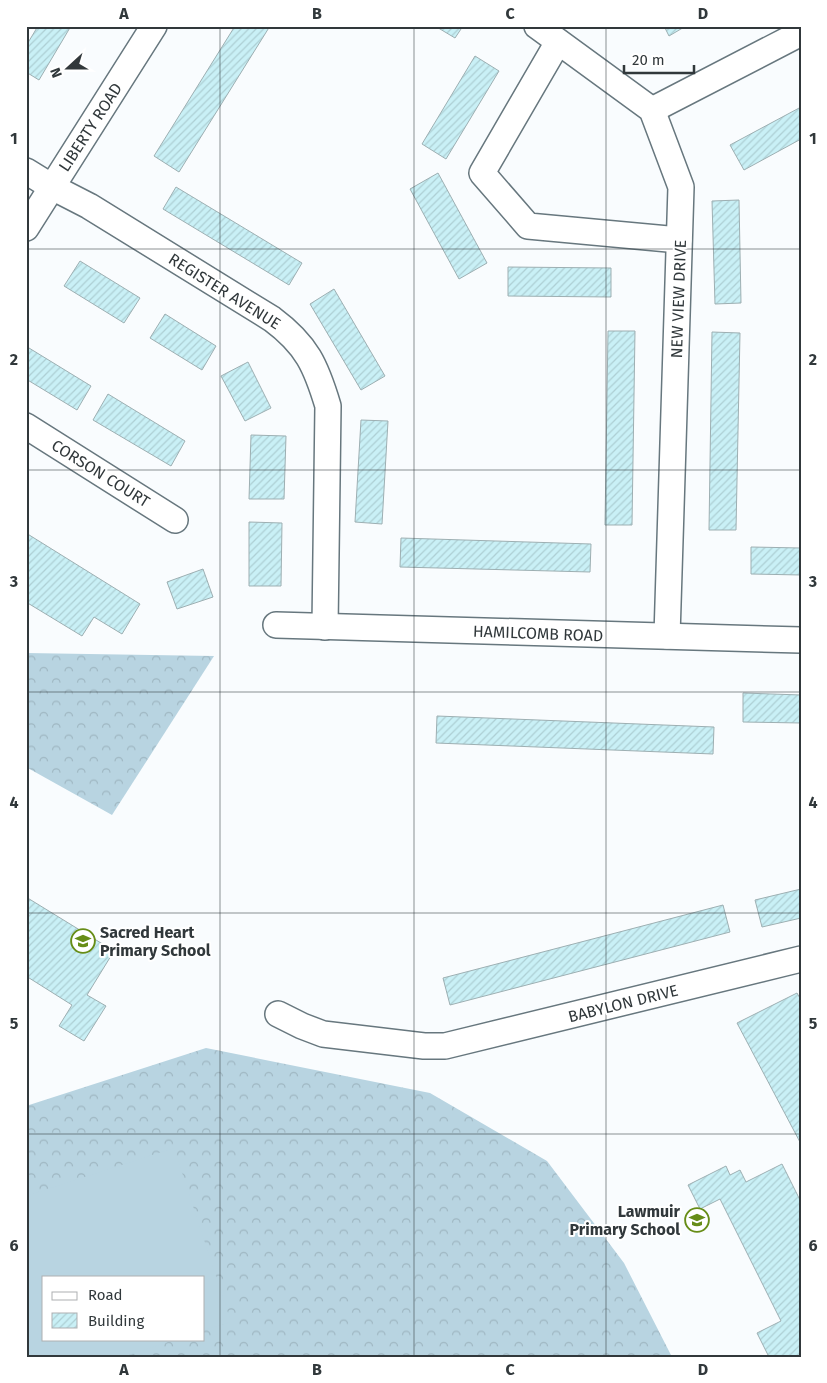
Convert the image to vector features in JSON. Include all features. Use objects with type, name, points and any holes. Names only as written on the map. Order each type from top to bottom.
[{"type":"street","name":"LIBERTY ROAD","points":[[26,228],[154,26]]},
{"type":"street","points":[[537,26],[652,110],[801,32]]},
{"type":"street","points":[[558,42],[482,173],[528,226],[680,240]]},
{"type":"street","name":"NEW VIEW DRIVE","points":[[652,110],[682,187],[667,636]]},
{"type":"street","name":"REGISTER AVENUE","points":[[26,171],[89,206],[272,319],[287,330],[305,350],[318,374],[328,406],[325,627]]},
{"type":"street","name":"CORSON COURT","points":[[26,426],[175,520]]},
{"type":"street","name":"HAMILCOMB ROAD","points":[[276,625],[801,640]]},
{"type":"street","name":"BABYLON DRIVE","points":[[278,1014],[323,1034],[424,1046],[445,1046],[801,959]]},
{"type":"green space","points":[[26,653],[214,656],[112,815],[26,767]]},
{"type":"green space","points":[[206,1048],[430,1093],[547,1161],[624,1263],[672,1357],[26,1357],[26,1106]]},
{"type":"green space","points":[[174,1148],[231,1322],[205,1330],[205,1276],[42,1276],[42,1340],[174,1340],[123,1357],[26,1357],[26,1196]]},
{"type":"building","points":[[38,26],[71,26],[39,80],[26,72],[26,46]]},
{"type":"building","points":[[235,26],[270,26],[179,172],[154,156]]},
{"type":"building","points":[[435,26],[463,26],[455,38]]},
{"type":"building","points":[[664,26],[686,26],[669,36]]},
{"type":"building","points":[[475,56],[499,71],[446,159],[422,144]]},
{"type":"building","points":[[801,107],[801,139],[744,170],[730,145]]},
{"type":"building","points":[[438,173],[487,263],[459,279],[410,189]]},
{"type":"building","points":[[176,187],[302,263],[289,285],[163,209]]},
{"type":"building","points":[[739,200],[741,303],[715,304],[712,201]]},
{"type":"building","points":[[80,261],[140,298],[124,323],[64,286]]},
{"type":"building","points":[[508,267],[611,268],[611,297],[508,296]]},
{"type":"building","points":[[334,289],[385,376],[361,390],[310,304]]},
{"type":"building","points":[[165,314],[216,346],[202,370],[150,338]]},
{"type":"building","points":[[608,331],[635,331],[632,525],[605,525]]},
{"type":"building","points":[[712,332],[740,333],[736,530],[709,530]]},
{"type":"building","points":[[29,348],[91,386],[77,410],[26,379],[26,353]]},
{"type":"building","points":[[248,362],[271,408],[245,421],[221,376]]},
{"type":"building","points":[[108,394],[185,441],[171,466],[93,420]]},
{"type":"building","points":[[361,420],[388,421],[382,524],[355,522]]},
{"type":"building","points":[[251,435],[286,436],[284,499],[249,499]]},
{"type":"building","points":[[249,522],[282,523],[281,586],[249,586]]},
{"type":"building","points":[[26,533],[140,604],[122,634],[94,617],[82,636],[26,602]]},
{"type":"building","points":[[401,538],[591,544],[590,572],[400,567]]},
{"type":"building","points":[[751,547],[801,548],[801,575],[751,574]]},
{"type":"building","points":[[203,569],[213,597],[177,609],[167,582]]},
{"type":"building","points":[[743,693],[801,695],[801,723],[743,722]]},
{"type":"building","points":[[437,716],[714,727],[713,754],[436,743]]},
{"type":"building","points":[[801,889],[801,918],[762,927],[755,900]]},
{"type":"building","points":[[26,897],[114,951],[87,995],[106,1006],[84,1041],[59,1026],[72,1005],[26,976]]},
{"type":"building","points":[[723,905],[730,932],[450,1005],[443,978]]},
{"type":"building","points":[[797,993],[801,1000],[801,1144],[737,1023]]},
{"type":"building","points":[[782,1164],[801,1202],[801,1357],[769,1357],[757,1333],[781,1321],[720,1199],[700,1209],[688,1185],[726,1166],[730,1175],[740,1170],[746,1182]]},
{"type":"place","name":"Sacred Heart Primary School","points":[[83,941]]},
{"type":"place","name":"Lawmuir Primary School","points":[[697,1220]]}]
